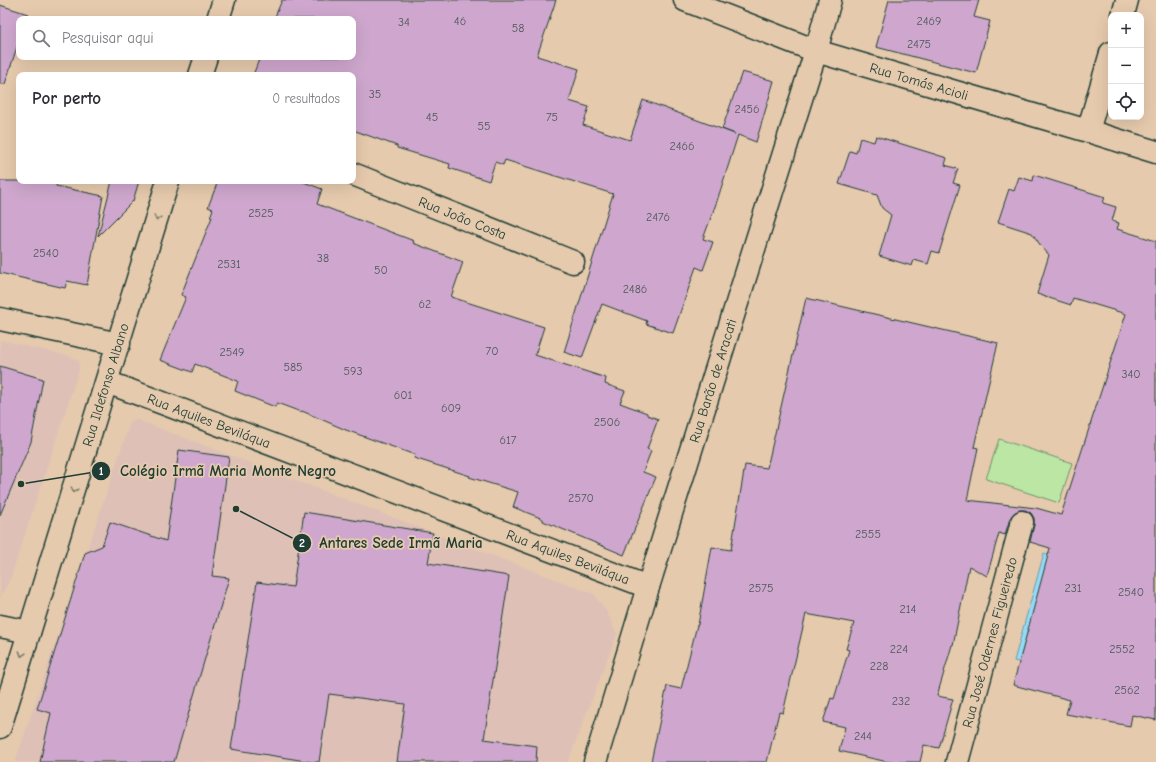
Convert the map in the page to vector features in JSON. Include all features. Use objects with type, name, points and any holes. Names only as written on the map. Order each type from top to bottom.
[{"type":"street","name":"Rua Tomás Acioli","points":[[685,0],[816,51],[1156,152]]},
{"type":"street","name":"Rua Barão de Aracati","points":[[596,762],[648,587],[816,51],[830,0]]},
{"type":"street","points":[[1124,12],[1127,0]]},
{"type":"street","points":[[201,72],[205,60]]},
{"type":"street","points":[[1088,131],[1108,63]]},
{"type":"street","name":"Rua João Costa","points":[[356,175],[573,262]]},
{"type":"street","name":"Rua Ildefonso Albano","points":[[0,726],[167,184]]},
{"type":"street","points":[[0,319],[119,344]]},
{"type":"street","name":"Rua Aquiles Beviláqua","points":[[107,382],[648,587]]},
{"type":"street","name":"Rua José Odernes Figueiredo","points":[[957,762],[1022,522]]},
{"type":"street","points":[[0,626],[29,632]]},
{"type":"shaded area","points":[[0,340],[69,356],[79,361],[79,370],[11,577],[0,598]]},
{"type":"shaded area","points":[[135,419],[594,594],[607,612],[617,634],[568,762],[15,762],[130,423]]},
{"type":"green space","points":[[999,439],[1072,463],[1059,503],[986,479]]},
{"type":"water","points":[[1044,553],[1049,555],[1019,662],[1014,661]]},
{"type":"building","points":[[282,0],[556,0],[537,56],[579,69],[569,101],[589,107],[583,125],[630,140],[643,100],[735,134],[722,129],[742,72],[774,81],[756,142],[738,135],[703,239],[713,242],[703,270],[696,267],[673,333],[646,324],[647,321],[602,304],[582,358],[564,352],[613,194],[505,160],[503,165],[495,162],[489,181],[449,168],[450,164],[397,148],[397,146],[356,131],[356,72],[254,72],[259,60],[356,60],[356,16],[275,16]]},
{"type":"building","points":[[889,0],[979,0],[974,17],[990,21],[976,73],[876,47]]},
{"type":"building","points":[[0,5],[28,14],[27,16],[16,16],[16,50],[5,84],[0,84]]},
{"type":"building","points":[[876,136],[947,158],[945,165],[958,169],[953,183],[960,185],[939,253],[932,251],[928,264],[914,260],[912,266],[879,256],[891,215],[882,208],[877,195],[839,184],[850,151],[856,153],[860,138],[874,142]]},
{"type":"building","points":[[1034,175],[1105,197],[1103,203],[1116,207],[1112,221],[1119,223],[1117,229],[1156,241],[1156,720],[1132,715],[1130,726],[1066,714],[1070,700],[1013,685],[1050,548],[1030,542],[1034,518],[1031,513],[1025,510],[1019,510],[1010,518],[1005,535],[999,533],[987,576],[969,566],[953,645],[937,696],[953,699],[939,748],[924,745],[920,762],[888,762],[839,751],[845,727],[823,722],[831,698],[834,699],[849,650],[846,649],[854,623],[806,614],[783,713],[779,712],[767,762],[651,762],[667,686],[681,689],[698,625],[712,547],[731,550],[745,465],[767,468],[806,298],[998,343],[974,447],[978,448],[967,500],[1036,508],[1061,515],[1126,314],[1073,298],[1071,305],[1037,294],[1049,255],[1032,233],[998,222],[1009,189],[1014,191],[1019,177],[1033,181]]},
{"type":"building","points":[[0,181],[16,181],[16,184],[56,184],[56,186],[103,196],[87,285],[67,281],[65,288],[0,273]]},
{"type":"building","points":[[111,184],[138,184],[133,201],[98,236]]},
{"type":"building","points":[[217,184],[309,184],[322,189],[317,204],[414,241],[413,243],[463,262],[451,297],[544,327],[535,355],[606,378],[605,384],[625,391],[620,403],[647,413],[647,415],[658,419],[647,449],[651,451],[643,472],[656,477],[624,555],[513,507],[518,492],[414,458],[415,455],[346,430],[302,411],[301,412],[277,403],[275,407],[235,391],[238,381],[195,364],[192,372],[160,360],[186,297],[181,295],[212,217],[210,217],[213,209],[208,207]]},
{"type":"building","points":[[0,366],[43,379],[31,442],[0,515]]},
{"type":"building","points":[[179,450],[229,457],[212,576],[229,578],[174,762],[40,762],[51,713],[37,709],[85,553],[102,546],[110,522],[166,541]]},
{"type":"building","points":[[304,512],[433,533],[428,563],[509,576],[484,739],[537,746],[536,762],[397,762],[405,704],[329,694],[319,762],[231,749],[257,582],[293,587]]},
{"type":"place","name":"Colégio Irmã Maria Monte Negro","points":[[21,484]]},
{"type":"place","name":"Antares Sede Irmã Maria","points":[[236,509]]}]
